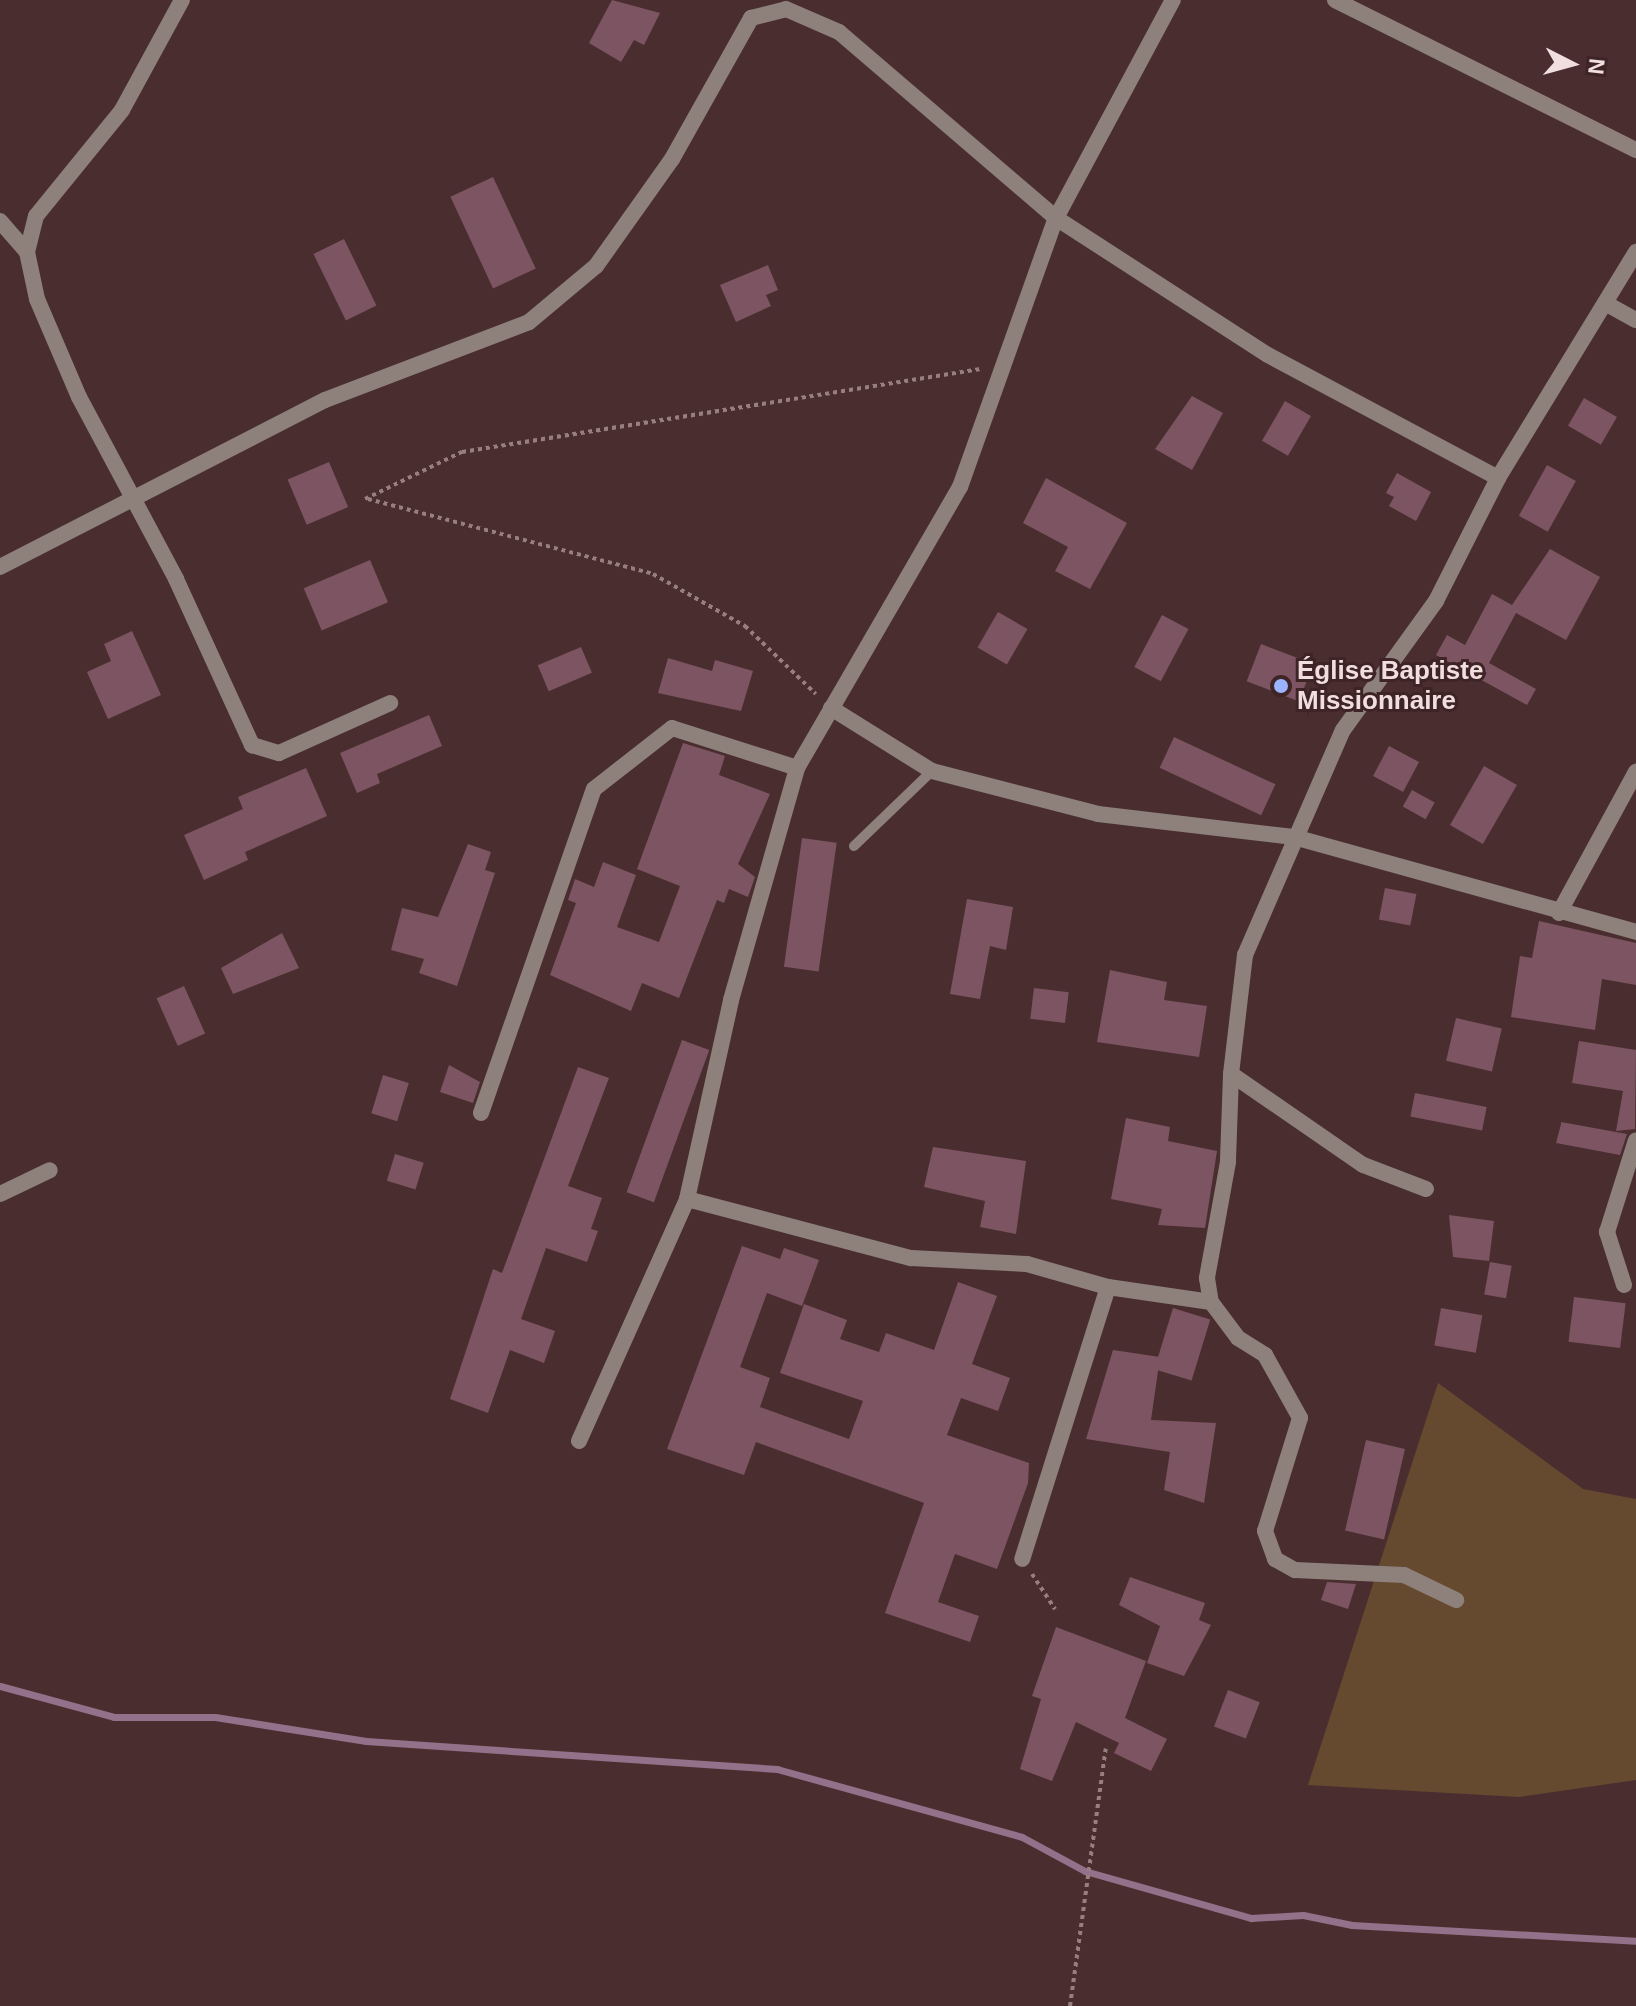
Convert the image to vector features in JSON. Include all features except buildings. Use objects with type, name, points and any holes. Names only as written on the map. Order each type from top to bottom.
[{"type":"street","points":[[27,252],[36,216],[122,110],[182,0]]},
{"type":"street","points":[[579,1441],[687,1199],[731,1000],[797,768],[960,487],[998,366],[1056,218],[1173,0]]},
{"type":"street","points":[[1335,0],[1636,150]]},
{"type":"street","points":[[0,567],[133,502],[325,400],[529,322],[596,266],[672,159],[751,18],[786,9],[839,32],[1056,218],[1268,355],[1498,478]]},
{"type":"street","points":[[0,221],[27,252],[53,338],[252,745],[279,753],[390,703]]},
{"type":"street","points":[[1456,1600],[1404,1575],[1295,1570],[1275,1559],[1265,1531],[1300,1418],[1265,1355],[1238,1338],[1211,1302],[1207,1278],[1228,1162],[1231,1074],[1245,955],[1343,730],[1436,601],[1498,478],[1636,252]]},
{"type":"street","points":[[1605,303],[1636,320]]},
{"type":"street","points":[[831,708],[932,771],[1098,814],[1294,837],[1636,932]]},
{"type":"street","points":[[481,1113],[594,789],[672,728],[797,768]]},
{"type":"street","points":[[1559,913],[1636,772]]},
{"type":"street","points":[[1231,1074],[1363,1165],[1426,1189]]},
{"type":"street","points":[[1624,1285],[1607,1232],[1636,1140]]},
{"type":"street","points":[[0,1194],[50,1170]]},
{"type":"street","points":[[687,1199],[911,1258],[1027,1264],[1108,1287],[1211,1302]]},
{"type":"street","points":[[1022,1559],[1108,1287]]},
{"type":"lane","points":[[854,846],[932,771]]},
{"type":"path","points":[[831,708],[745,626],[653,574],[365,499],[462,452],[998,366]]},
{"type":"path","points":[[1022,1559],[1055,1609]]},
{"type":"path","points":[[1070,2006],[1106,1748]]},
{"type":"shaded area","points":[[1438,1383],[1583,1489],[1636,1499],[1636,1780],[1519,1797],[1308,1785]]},
{"type":"waterway","points":[[0,1686],[114,1717],[215,1717],[366,1741],[777,1769],[1022,1837],[1085,1871],[1251,1918],[1303,1915],[1352,1925],[1636,1941]]},
{"type":"place","name":"Église Baptiste Missionnaire","points":[[1281,686]]}]
